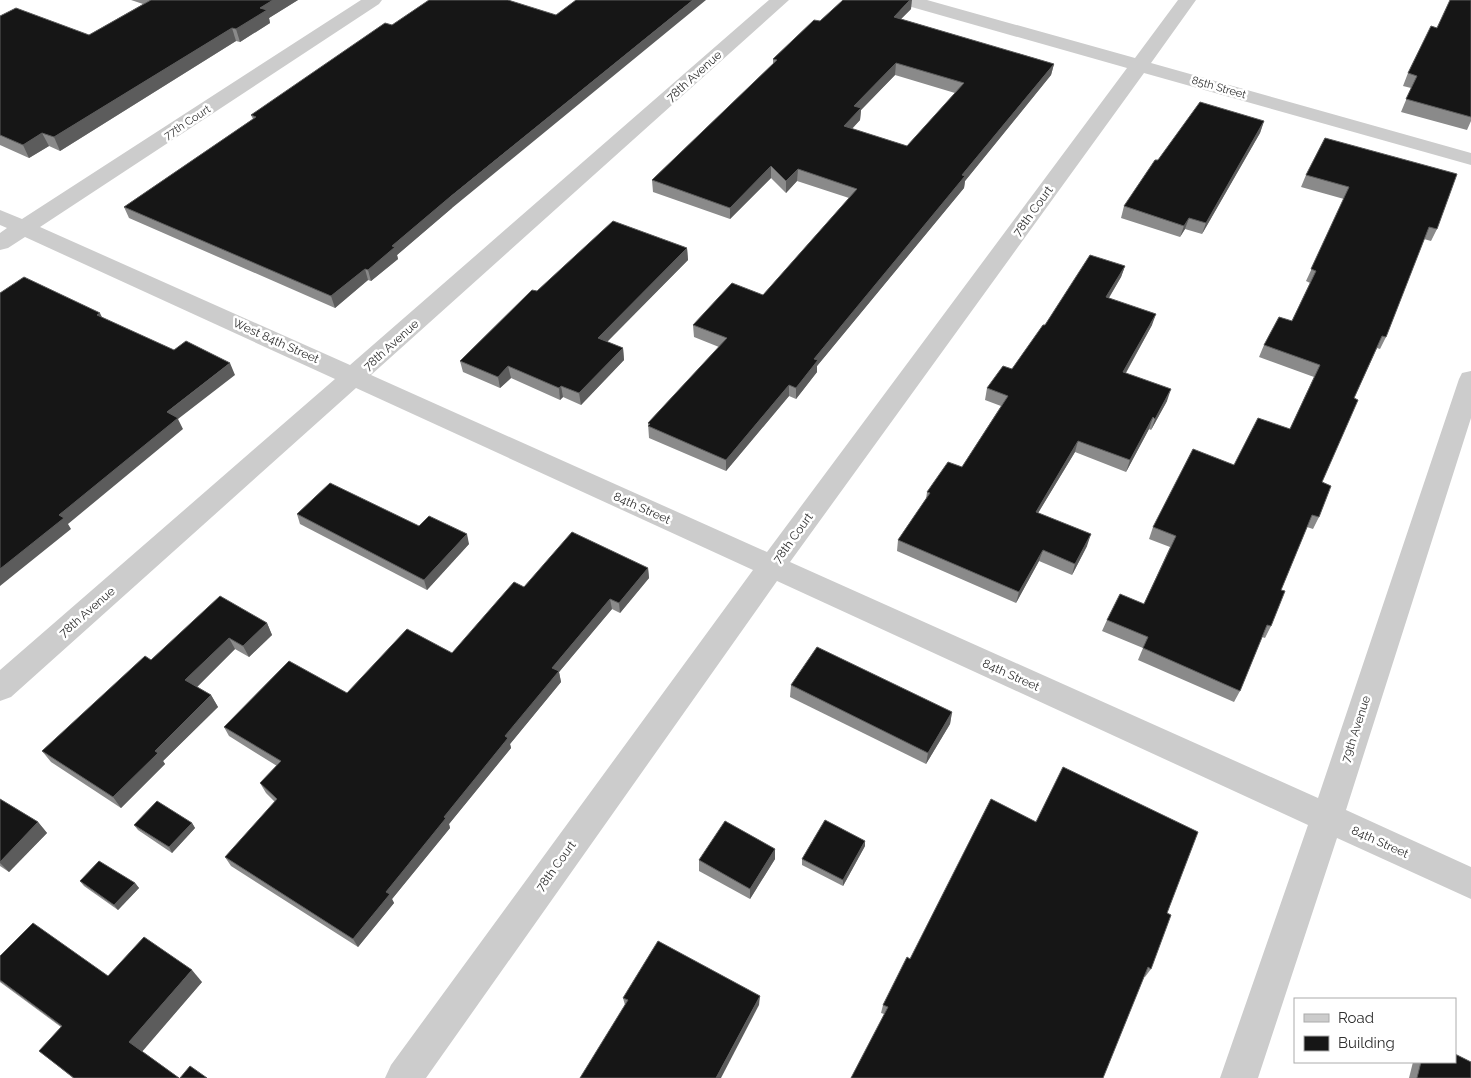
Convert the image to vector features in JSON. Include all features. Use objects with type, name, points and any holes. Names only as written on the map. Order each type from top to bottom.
[{"type":"street","name":"77th Court","points":[[0,244],[373,0]]},
{"type":"street","name":"78th Avenue","points":[[0,688],[355,377],[780,0]]},
{"type":"street","name":"85th Street","points":[[908,0],[1471,159]]},
{"type":"street","name":"78th Court","points":[[404,1078],[772,566],[1187,0]]},
{"type":"street","name":"West 84th Street","points":[[0,216],[551,466]]},
{"type":"street","name":"79th Avenue","points":[[1239,1078],[1327,818],[1471,379]]},
{"type":"street","name":"84th Street","points":[[551,466],[1471,883]]},
{"type":"building","points":[[151,0],[273,0],[260,8],[267,10],[236,29],[232,28],[54,137],[42,133],[23,145],[0,135],[0,16],[16,8],[89,35]]},
{"type":"building","points":[[429,0],[508,0],[556,15],[576,0],[693,0],[450,197],[392,246],[395,247],[368,270],[365,269],[331,296],[124,207],[256,117],[251,115],[385,23],[392,25]]},
{"type":"building","points":[[843,0],[910,0],[894,17],[1054,64],[962,175],[965,176],[814,359],[818,360],[796,388],[789,385],[726,460],[648,426],[650,424],[648,423],[727,338],[693,325],[732,283],[763,295],[857,189],[798,169],[786,181],[771,166],[730,208],[652,180],[777,60],[773,59],[814,20],[820,21]],"holes":[[[896,63],[964,83],[907,146],[844,126],[861,108],[854,106]]]},
{"type":"building","points":[[1450,0],[1471,0],[1471,117],[1406,99],[1417,76],[1408,73],[1431,26],[1437,28]]},
{"type":"building","points":[[1200,102],[1264,121],[1206,223],[1189,218],[1184,226],[1124,206],[1155,160],[1158,160]]},
{"type":"building","points":[[1325,138],[1457,174],[1437,229],[1429,227],[1386,337],[1382,336],[1354,398],[1358,400],[1322,482],[1331,486],[1319,517],[1312,515],[1281,590],[1285,591],[1271,626],[1267,625],[1240,691],[1143,648],[1148,637],[1107,620],[1120,594],[1144,604],[1176,536],[1153,527],[1193,449],[1234,465],[1258,418],[1290,429],[1320,365],[1264,345],[1279,317],[1292,321],[1316,271],[1311,269],[1349,187],[1306,175]]},
{"type":"building","points":[[613,221],[687,248],[598,338],[623,348],[579,393],[561,386],[559,388],[508,366],[498,377],[460,361],[532,290],[537,291]]},
{"type":"building","points":[[1090,255],[1125,266],[1106,297],[1156,314],[1123,372],[1171,389],[1155,419],[1153,417],[1130,460],[1078,441],[1036,512],[1091,534],[1075,564],[1043,550],[1019,592],[898,540],[930,493],[927,492],[948,462],[962,467],[1008,396],[987,388],[1003,366],[1012,369],[1043,325],[1045,325]]},
{"type":"building","points":[[24,277],[100,313],[97,315],[174,350],[186,341],[230,363],[167,412],[178,418],[59,515],[64,518],[0,569],[0,293]]},
{"type":"building","points":[[330,483],[419,526],[429,516],[467,534],[424,580],[297,514]]},
{"type":"building","points":[[572,532],[648,568],[619,603],[610,599],[552,668],[559,671],[505,736],[508,738],[386,892],[390,894],[353,939],[225,857],[277,799],[260,783],[281,761],[224,727],[289,661],[347,693],[407,629],[452,653],[514,582],[524,587]]},
{"type":"building","points":[[220,596],[267,623],[243,646],[229,638],[185,680],[211,695],[155,751],[158,753],[113,797],[42,751],[145,656],[151,660]]},
{"type":"building","points":[[817,647],[952,712],[928,753],[791,685]]},
{"type":"building","points":[[1063,767],[1198,832],[1167,913],[1171,915],[1151,969],[1148,967],[1103,1078],[851,1078],[888,1007],[883,1005],[907,957],[910,959],[991,799],[1036,822]]},
{"type":"building","points":[[0,799],[38,822],[0,862]]},
{"type":"building","points":[[157,801],[192,823],[169,847],[134,825]]},
{"type":"building","points":[[825,820],[865,841],[843,880],[802,859]]},
{"type":"building","points":[[725,821],[775,849],[750,889],[699,860]]},
{"type":"building","points":[[99,861],[135,883],[114,905],[80,881]]},
{"type":"building","points":[[33,923],[108,976],[144,937],[192,970],[129,1042],[179,1078],[74,1078],[39,1051],[62,1026],[0,980],[0,956]]},
{"type":"building","points":[[658,941],[760,996],[716,1078],[580,1078],[628,1000],[623,998]]},
{"type":"building","points":[[1456,1054],[1471,1062],[1471,1078],[1417,1078],[1421,1063],[1456,1063]]},
{"type":"building","points":[[190,1066],[207,1078],[180,1078]]}]
